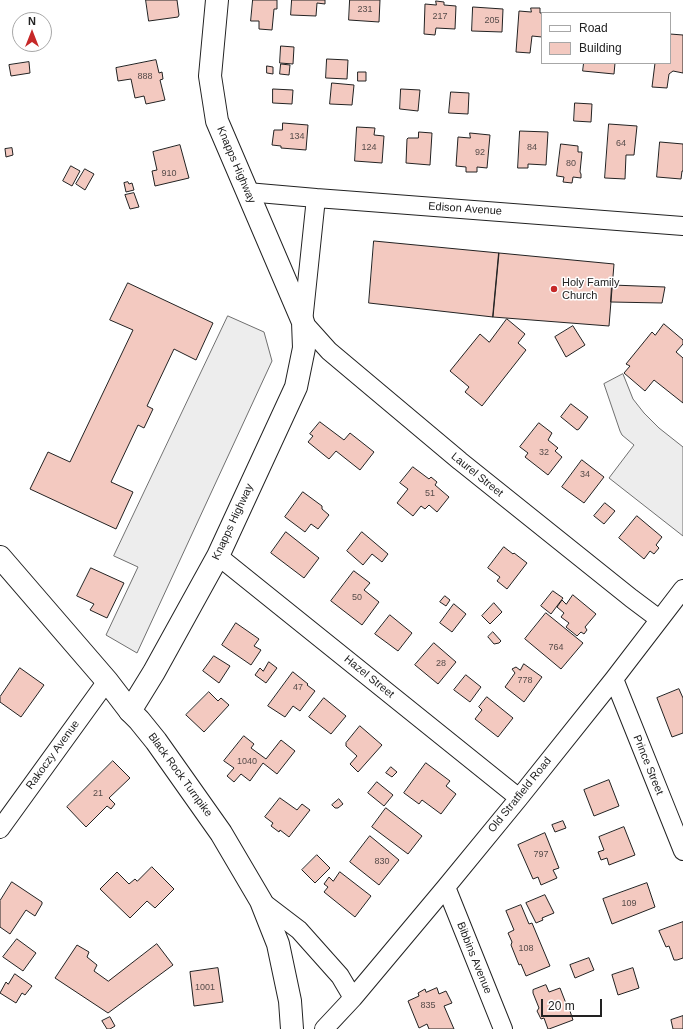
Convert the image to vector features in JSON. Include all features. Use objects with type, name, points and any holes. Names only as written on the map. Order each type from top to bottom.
[{"type":"street","name":"Knapps Highway","points":[[216,0],[210,76],[217,121],[303,322]]},
{"type":"street","name":"Edison Avenue","points":[[247,192],[683,226]]},
{"type":"street","name":"Knapps Highway","points":[[130,711],[154,672],[218,556],[296,387],[304,348],[303,322],[316,198]]},
{"type":"street","name":"Laurel Street","points":[[303,322],[329,351],[460,461],[659,619]]},
{"type":"street","name":"Hazel Street","points":[[218,556],[519,798]]},
{"type":"street","name":"Black Rock Turnpike","points":[[0,557],[107,681],[156,741],[221,833],[261,901],[278,944],[290,1000],[292,1029]]},
{"type":"street","name":"Old Stratfield Road","points":[[324,1029],[353,998],[519,798],[614,679],[683,589]]},
{"type":"street","name":"Prince Street","points":[[614,679],[683,852]]},
{"type":"street","name":"Rakoczy Avenue","points":[[0,829],[107,681]]},
{"type":"street","name":"Bibbins Avenue","points":[[446,887],[503,1029]]},
{"type":"street","points":[[261,901],[299,930],[340,976],[353,998]]},
{"type":"shaded area","points":[[228,316],[264,332],[272,361],[137,653],[106,635],[138,567],[114,556]]},
{"type":"shaded area","points":[[623,374],[633,399],[644,413],[659,428],[683,447],[683,536],[609,478],[634,445],[622,435],[620,431],[604,384]]},
{"type":"building","points":[[146,0],[177,0],[179,15],[178,17],[149,21]]},
{"type":"building","points":[[253,0],[277,0],[277,9],[274,9],[272,30],[259,29],[259,21],[251,21]]},
{"type":"building","points":[[292,0],[325,0],[325,4],[317,3],[316,16],[291,15]]},
{"type":"building","points":[[350,0],[380,0],[379,22],[349,20]]},
{"type":"building","points":[[436,1],[444,2],[444,5],[456,6],[455,29],[436,28],[435,35],[424,34],[425,4],[436,5]]},
{"type":"building","points":[[473,7],[503,9],[502,32],[472,31]]},
{"type":"building","points":[[531,8],[540,8],[541,37],[532,36],[530,53],[516,52],[519,11],[531,12]]},
{"type":"building","points":[[671,34],[683,35],[683,73],[673,71],[669,74],[667,88],[652,87],[655,64],[671,64]]},
{"type":"building","points":[[281,46],[294,47],[293,64],[280,63]]},
{"type":"building","points":[[327,59],[348,60],[347,79],[326,78]]},
{"type":"building","points":[[156,60],[159,73],[162,72],[163,79],[160,80],[165,100],[146,104],[144,96],[135,98],[131,79],[118,81],[116,68]]},
{"type":"building","points":[[29,62],[30,73],[11,76],[9,65]]},
{"type":"building","points":[[281,64],[290,65],[289,75],[280,74]]},
{"type":"building","points":[[584,64],[615,64],[614,74],[583,71]]},
{"type":"building","points":[[267,66],[273,67],[273,74],[267,73]]},
{"type":"building","points":[[358,72],[366,72],[366,81],[358,81]]},
{"type":"building","points":[[332,83],[354,85],[352,105],[330,104]]},
{"type":"building","points":[[273,89],[293,90],[292,104],[273,103]]},
{"type":"building","points":[[401,89],[420,90],[418,111],[400,109]]},
{"type":"building","points":[[451,92],[469,93],[468,114],[449,113]]},
{"type":"building","points":[[575,103],[592,104],[591,122],[574,121]]},
{"type":"building","points":[[283,123],[308,125],[306,150],[281,148],[281,146],[272,145],[274,130],[282,130]]},
{"type":"building","points":[[609,124],[637,126],[634,155],[626,155],[625,179],[605,178]]},
{"type":"building","points":[[357,127],[375,128],[374,135],[384,136],[382,163],[355,161]]},
{"type":"building","points":[[520,131],[548,132],[546,165],[528,164],[528,168],[518,168]]},
{"type":"building","points":[[419,132],[432,133],[430,165],[406,163],[407,139],[418,138]]},
{"type":"building","points":[[470,133],[490,135],[487,168],[477,167],[477,172],[466,172],[466,167],[456,166],[458,137],[470,138]]},
{"type":"building","points":[[660,142],[683,144],[683,171],[681,179],[657,177]]},
{"type":"building","points":[[561,144],[578,146],[578,152],[582,152],[580,172],[581,178],[573,177],[572,183],[563,182],[564,177],[557,176]]},
{"type":"building","points":[[180,145],[189,178],[155,186],[152,171],[157,170],[153,152]]},
{"type":"building","points":[[12,148],[13,155],[6,157],[5,149]]},
{"type":"building","points":[[71,166],[80,171],[72,186],[63,181]]},
{"type":"building","points":[[85,169],[94,174],[85,190],[76,184]]},
{"type":"building","points":[[128,182],[129,184],[132,183],[134,190],[126,192],[124,183]]},
{"type":"building","points":[[134,193],[139,207],[130,209],[125,195]]},
{"type":"building","points":[[374,241],[499,253],[493,317],[369,303]]},
{"type":"building","name":"Holy Family Church","points":[[499,253],[614,264],[609,326],[493,317]]},
{"type":"building","points":[[128,283],[213,323],[196,360],[174,349],[147,406],[153,409],[144,428],[138,425],[111,482],[133,492],[116,529],[30,489],[48,452],[70,462],[133,330],[110,320]]},
{"type":"building","points":[[612,285],[665,287],[662,303],[611,302]]},
{"type":"building","points":[[507,319],[525,334],[518,343],[526,350],[482,406],[465,392],[469,387],[450,371],[480,334],[489,342]]},
{"type":"building","points":[[664,324],[683,340],[683,344],[676,352],[683,358],[683,403],[654,380],[645,391],[624,373],[630,366],[626,364],[652,332],[655,335]]},
{"type":"building","points":[[573,326],[585,345],[566,357],[555,337]]},
{"type":"building","points":[[571,404],[588,417],[577,430],[561,417]]},
{"type":"building","points":[[320,422],[344,440],[350,433],[374,452],[360,470],[336,451],[329,459],[308,442],[313,436],[310,434]]},
{"type":"building","points":[[539,423],[552,433],[548,440],[558,448],[555,451],[562,457],[548,475],[525,457],[528,453],[520,447]]},
{"type":"building","points":[[582,460],[604,477],[584,503],[562,487]]},
{"type":"building","points":[[413,467],[429,479],[431,477],[437,482],[435,485],[449,497],[437,512],[429,505],[425,509],[421,506],[413,516],[397,503],[408,489],[400,483]]},
{"type":"building","points":[[303,492],[322,506],[322,509],[329,515],[318,529],[311,524],[305,532],[285,517]]},
{"type":"building","points":[[605,503],[615,511],[604,524],[594,516]]},
{"type":"building","points":[[637,516],[662,537],[656,545],[659,548],[654,554],[650,551],[644,559],[619,538]]},
{"type":"building","points":[[286,532],[319,558],[304,578],[271,553]]},
{"type":"building","points":[[362,532],[388,554],[382,562],[372,554],[363,565],[347,551]]},
{"type":"building","points":[[504,547],[527,563],[507,589],[497,581],[500,577],[488,568]]},
{"type":"building","points":[[91,568],[124,583],[107,618],[90,610],[94,604],[77,596]]},
{"type":"building","points":[[354,571],[370,583],[364,590],[379,602],[362,625],[331,601]]},
{"type":"building","points":[[553,591],[563,598],[551,614],[541,606]]},
{"type":"building","points":[[573,595],[596,614],[585,627],[587,630],[584,634],[581,632],[577,636],[566,627],[569,623],[561,617],[564,613],[557,607],[562,600],[566,604]]},
{"type":"building","points":[[445,596],[450,600],[446,606],[440,602]]},
{"type":"building","points":[[494,603],[502,612],[490,624],[482,616]]},
{"type":"building","points":[[454,604],[466,614],[452,632],[440,623]]},
{"type":"building","points":[[546,613],[583,643],[561,669],[525,639]]},
{"type":"building","points":[[390,615],[412,633],[398,651],[375,634]]},
{"type":"building","points":[[236,623],[259,639],[254,646],[261,650],[251,665],[222,645]]},
{"type":"building","points":[[493,632],[501,641],[499,643],[494,644],[488,637]]},
{"type":"building","points":[[434,643],[456,662],[438,684],[415,665]]},
{"type":"building","points":[[214,656],[230,666],[219,683],[203,671]]},
{"type":"building","points":[[269,662],[277,668],[266,683],[255,675],[260,668],[263,671]]},
{"type":"building","points":[[524,664],[542,677],[524,702],[505,687],[515,673],[512,669],[516,667],[520,670]]},
{"type":"building","points":[[20,668],[44,685],[21,717],[0,702],[0,697]]},
{"type":"building","points":[[293,672],[315,691],[300,711],[293,706],[285,717],[268,706]]},
{"type":"building","points":[[466,675],[481,687],[470,702],[454,690]]},
{"type":"building","points":[[679,689],[683,698],[683,733],[672,737],[657,698]]},
{"type":"building","points":[[209,692],[218,701],[221,698],[229,705],[204,732],[186,715]]},
{"type":"building","points":[[487,697],[513,718],[498,737],[475,719],[482,710],[479,707]]},
{"type":"building","points":[[324,698],[346,716],[331,734],[309,717]]},
{"type":"building","points":[[360,726],[382,745],[358,772],[350,764],[357,756],[346,746],[346,743]]},
{"type":"building","points":[[244,736],[254,744],[251,748],[266,759],[281,740],[295,751],[277,774],[263,763],[250,781],[241,774],[234,782],[227,776],[234,768],[224,761]]},
{"type":"building","points":[[113,761],[130,778],[109,798],[115,804],[111,809],[107,806],[86,827],[67,807]]},
{"type":"building","points":[[426,763],[450,781],[446,786],[456,794],[441,814],[422,800],[419,804],[404,793]]},
{"type":"building","points":[[391,767],[397,772],[392,777],[386,773]]},
{"type":"building","points":[[609,780],[619,806],[594,816],[584,790]]},
{"type":"building","points":[[377,782],[393,795],[384,806],[368,793]]},
{"type":"building","points":[[280,798],[297,810],[302,804],[310,810],[289,837],[280,830],[279,832],[271,826],[273,823],[265,817]]},
{"type":"building","points":[[339,799],[343,804],[338,808],[335,808],[332,805]]},
{"type":"building","points":[[386,808],[422,836],[408,854],[372,827]]},
{"type":"building","points":[[563,821],[566,828],[555,832],[552,825]]},
{"type":"building","points":[[624,827],[635,855],[609,865],[607,858],[601,860],[598,852],[604,850],[599,837]]},
{"type":"building","points":[[545,833],[559,868],[553,870],[557,878],[541,885],[538,877],[533,879],[518,845]]},
{"type":"building","points":[[370,836],[399,860],[379,885],[350,862]]},
{"type":"building","points":[[317,855],[330,868],[315,883],[302,870]]},
{"type":"building","points":[[152,867],[174,889],[155,908],[147,901],[130,918],[100,889],[117,872],[129,884],[135,879],[137,881]]},
{"type":"building","points":[[340,872],[371,896],[355,917],[324,892],[328,887],[324,884],[329,877],[333,881]]},
{"type":"building","points":[[12,882],[42,902],[42,904],[35,916],[26,910],[10,934],[0,927],[0,901]]},
{"type":"building","points":[[647,883],[655,907],[612,924],[603,899]]},
{"type":"building","points":[[545,895],[554,913],[542,918],[543,920],[536,923],[526,903]]},
{"type":"building","points":[[521,905],[529,924],[532,923],[550,966],[526,976],[521,964],[519,965],[511,945],[512,942],[508,933],[514,930],[506,911]]},
{"type":"building","points":[[683,922],[683,958],[674,960],[669,946],[666,947],[659,931]]},
{"type":"building","points":[[17,939],[36,953],[23,971],[3,957]]},
{"type":"building","points":[[157,944],[173,965],[108,1013],[55,978],[77,945],[89,952],[87,957],[97,965],[94,971],[108,981]]},
{"type":"building","points":[[589,958],[594,970],[575,978],[570,965]]},
{"type":"building","points":[[218,968],[223,1002],[194,1006],[190,972]]},
{"type":"building","points":[[633,968],[639,988],[618,995],[612,975]]},
{"type":"building","points":[[15,974],[32,986],[25,995],[22,993],[16,1003],[0,993],[6,982],[8,984]]},
{"type":"building","points":[[546,985],[549,992],[560,988],[567,1006],[571,1004],[573,1010],[570,1011],[573,1020],[548,1029],[544,1018],[541,1019],[537,1011],[539,1008],[533,993],[533,990]]},
{"type":"building","points":[[437,988],[439,994],[446,991],[452,1003],[444,1006],[454,1029],[429,1029],[427,1024],[419,1028],[408,1001],[419,996],[418,993],[425,989],[426,992]]},
{"type":"building","points":[[683,1016],[683,1029],[673,1029],[671,1020]]},
{"type":"building","points":[[110,1017],[115,1026],[107,1029],[102,1021]]},
{"type":"place","name":"Holy Family Church","points":[[554,289]]}]
